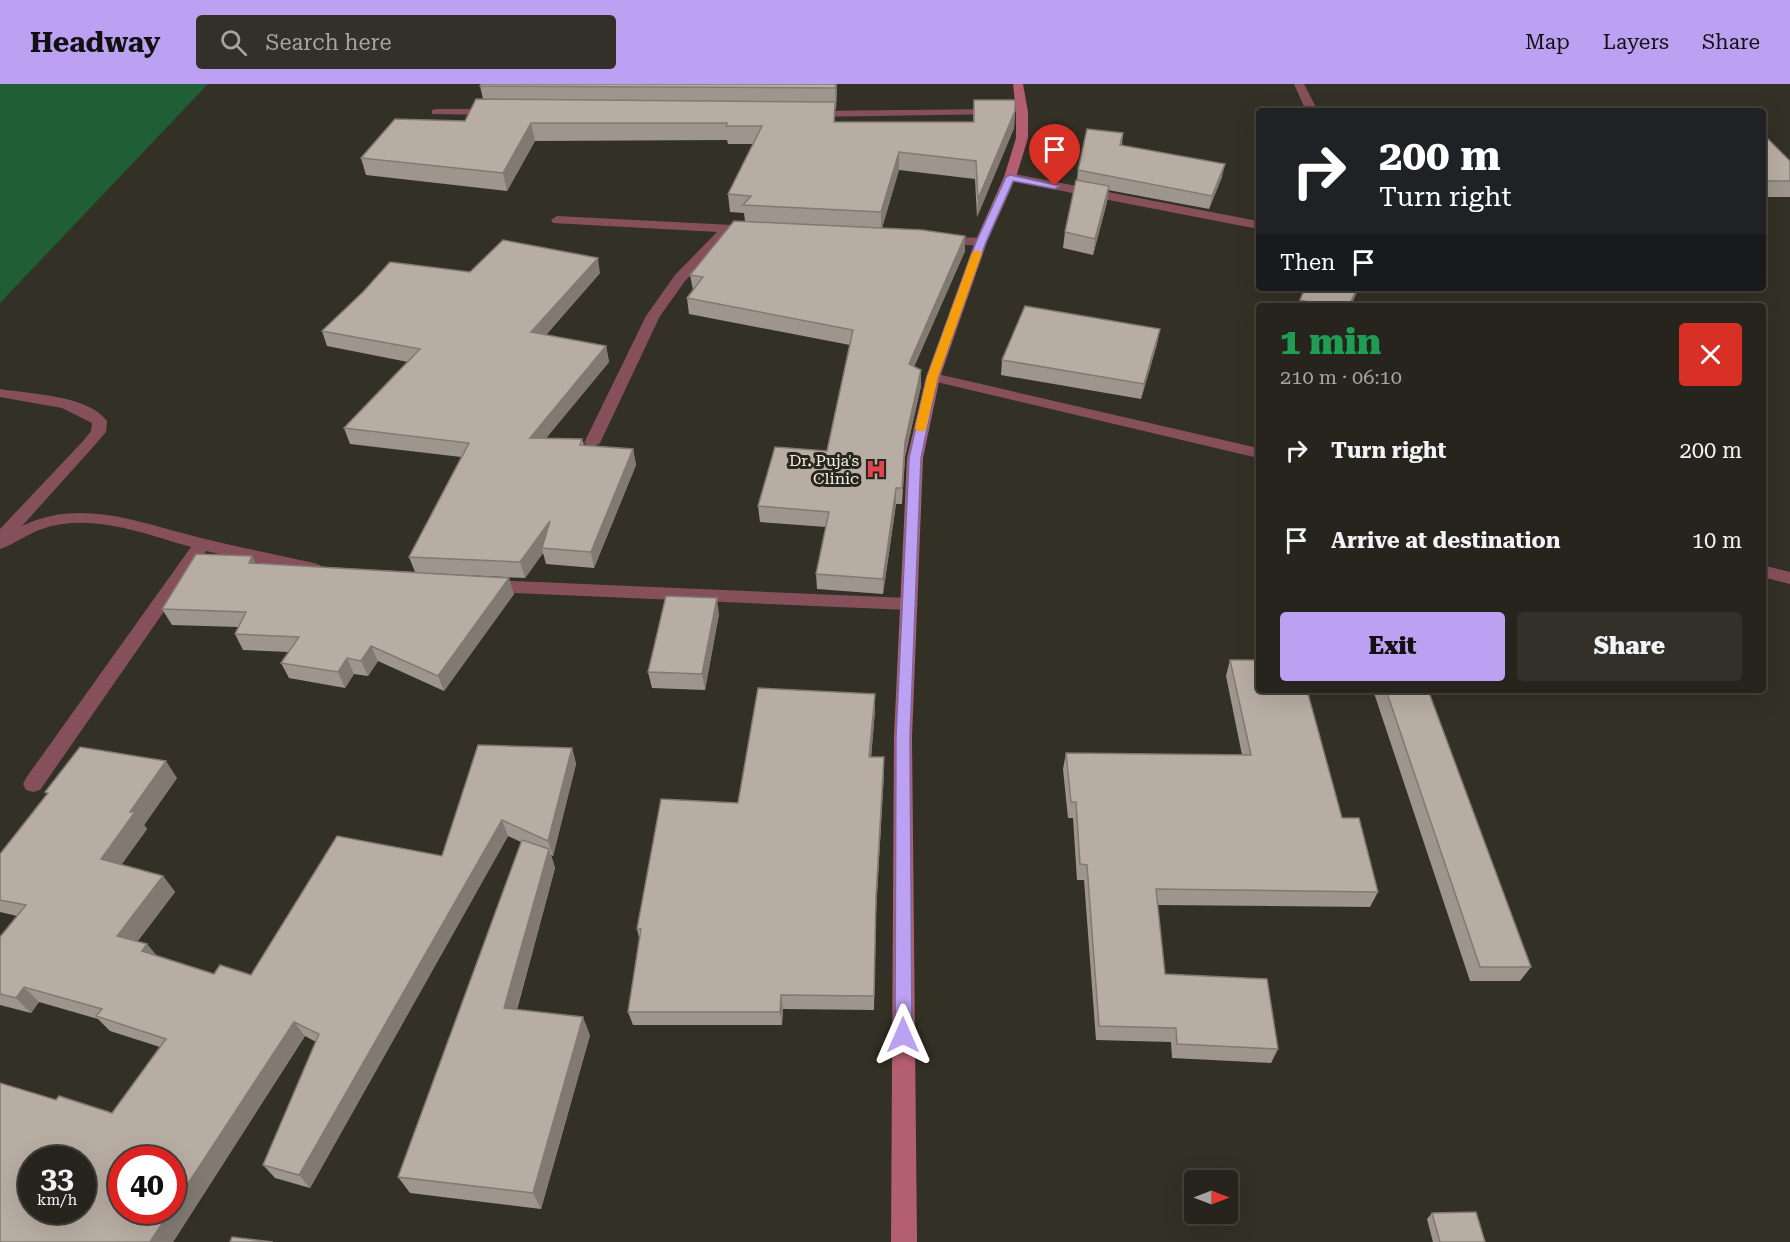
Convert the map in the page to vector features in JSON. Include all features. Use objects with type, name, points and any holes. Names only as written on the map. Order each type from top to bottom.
[{"type":"street","points":[[904,1242],[903,737],[915,458],[933,377],[981,242],[1010,177],[1022,138],[1023,112],[1018,84]]},
{"type":"street","points":[[1299,84],[1311,108]]},
{"type":"street","points":[[436,112],[508,112]]},
{"type":"street","points":[[795,114],[1023,112]]},
{"type":"street","points":[[1010,177],[1256,225]]},
{"type":"street","points":[[557,220],[762,230]]},
{"type":"street","points":[[592,443],[653,316],[680,278],[727,229]]},
{"type":"street","points":[[924,239],[981,242]]},
{"type":"street","points":[[933,377],[1256,453]]},
{"type":"street","points":[[0,393],[70,405],[90,412],[100,421],[93,437],[0,541]]},
{"type":"street","points":[[0,541],[39,524],[76,518],[104,518],[202,544],[305,568],[328,571]]},
{"type":"street","points":[[33,784],[202,544]]},
{"type":"street","points":[[1766,572],[1790,578]]},
{"type":"street","points":[[470,585],[909,604]]},
{"type":"green space","points":[[0,84],[208,84],[0,303]]},
{"type":"building","points":[[481,84],[836,84],[835,88],[480,86]]},
{"type":"building","points":[[476,99],[835,102],[834,122],[974,122],[974,100],[1015,100],[1015,111],[978,199],[976,161],[899,152],[881,212],[743,205],[751,196],[728,194],[762,126],[726,126],[727,123],[531,123],[503,173],[361,158],[395,119],[465,121]]},
{"type":"building","points":[[1087,129],[1123,133],[1120,145],[1225,164],[1212,196],[1078,170]]},
{"type":"building","points":[[1766,138],[1790,161],[1790,181],[1766,181]]},
{"type":"building","points":[[1076,180],[1109,186],[1095,239],[1065,232]]},
{"type":"building","points":[[734,221],[922,230],[965,236],[909,364],[921,370],[905,442],[902,488],[896,488],[883,579],[816,574],[829,512],[758,506],[775,447],[827,451],[853,330],[687,298],[703,277],[690,275]]},
{"type":"building","points":[[503,240],[598,258],[531,332],[606,346],[530,438],[582,439],[580,445],[633,449],[591,552],[542,548],[550,521],[520,562],[409,557],[469,443],[344,428],[420,349],[322,331],[363,292],[390,262],[470,272]]},
{"type":"building","points":[[1304,291],[1356,291],[1350,303],[1313,303],[1300,300]]},
{"type":"building","points":[[1025,306],[1160,329],[1144,384],[1002,360]]},
{"type":"building","points":[[196,554],[252,556],[249,563],[509,578],[438,676],[371,646],[361,661],[347,658],[338,672],[281,663],[299,637],[235,634],[246,612],[162,609]]},
{"type":"building","points":[[666,596],[717,598],[702,674],[648,672]]},
{"type":"building","points":[[1230,660],[1256,660],[1256,693],[1308,693],[1342,818],[1359,818],[1378,892],[1156,889],[1165,974],[1267,979],[1278,1049],[1177,1044],[1176,1028],[1099,1026],[1087,865],[1080,864],[1076,802],[1071,802],[1066,753],[1251,755]]},
{"type":"building","points":[[758,688],[875,694],[869,757],[884,757],[876,897],[874,996],[781,995],[780,1012],[628,1012],[641,929],[637,929],[661,799],[738,803]]},
{"type":"building","points":[[1387,693],[1429,693],[1531,967],[1480,967]]},
{"type":"building","points":[[478,745],[572,748],[548,841],[502,820],[299,1175],[263,1165],[319,1034],[294,1022],[186,1187],[186,1146],[108,1146],[108,1224],[162,1224],[150,1242],[0,1242],[0,1083],[56,1100],[59,1096],[112,1113],[166,1039],[96,1016],[102,1009],[24,987],[16,998],[0,994],[0,937],[26,905],[0,900],[0,854],[48,793],[45,792],[80,747],[166,761],[130,812],[135,812],[101,859],[163,876],[117,936],[147,944],[142,951],[214,974],[220,965],[251,975],[337,836],[442,856]]},
{"type":"building","points":[[522,840],[549,849],[504,1008],[583,1017],[533,1193],[398,1177]]},
{"type":"building","points":[[1476,1212],[1485,1242],[1440,1242],[1432,1213]]},
{"type":"building","points":[[232,1237],[273,1242],[230,1242]]},
{"type":"slow traffic","points":[[921,428],[933,377],[977,253]]},
{"type":"place","name":"Dr. Puja's Clinic","points":[[876,469]]},
{"type":"route","points":[[903,1035],[903,737],[915,458],[924,409],[933,377],[981,242],[1010,177],[1055,186]]}]
